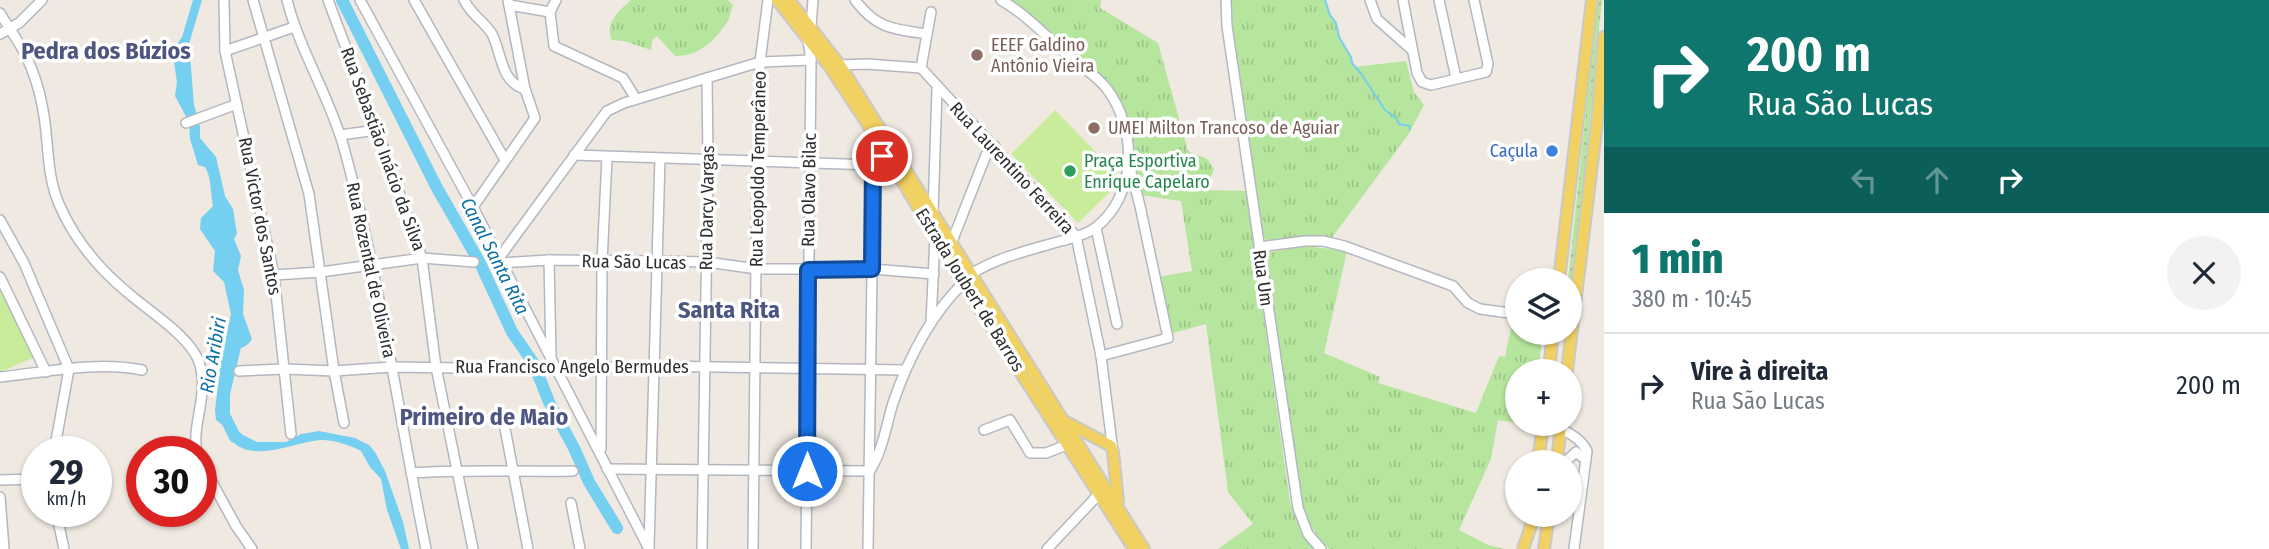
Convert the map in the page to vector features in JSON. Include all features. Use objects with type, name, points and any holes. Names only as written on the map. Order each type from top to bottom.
[{"type":"main road","name":"Estrada Joubert de Barros","points":[[777,0],[829,66],[874,134],[933,213],[967,279],[1135,549]]},
{"type":"main road","name":"Estrada Joubert de Barros","points":[[789,0],[840,65],[935,235],[1063,419],[1144,549]]},
{"type":"main road","points":[[1560,268],[1592,0]]},
{"type":"main road","points":[[1568,359],[1598,122],[1604,37]]},
{"type":"main road","points":[[1063,419],[1081,432],[1109,443],[1114,452],[1117,493],[1124,516]]},
{"type":"main road","points":[[1083,467],[1088,446],[1097,439]]},
{"type":"main road","points":[[1523,549],[1531,527]]},
{"type":"main road","points":[[1531,549],[1534,527]]},
{"type":"main road","points":[[1546,549],[1547,527]]},
{"type":"street","points":[[0,34],[42,0]]},
{"type":"street","name":"Rua Victor dos Santos","points":[[224,0],[225,51],[274,275],[291,434]]},
{"type":"street","points":[[253,0],[309,194],[344,423]]},
{"type":"street","name":"Rua Rozental de Oliveira","points":[[287,0],[293,27],[340,135],[372,264],[426,549]]},
{"type":"street","name":"Rua Sebastião Inácio da Silva","points":[[328,0],[422,258],[436,367],[472,549]]},
{"type":"street","points":[[360,0],[473,206],[550,366],[601,451],[607,469],[649,549]]},
{"type":"street","points":[[414,0],[505,160]]},
{"type":"street","points":[[464,0],[470,12],[491,32],[509,78],[515,85],[525,89]]},
{"type":"street","points":[[556,0],[550,12],[554,46],[624,78],[636,99]]},
{"type":"street","name":"Rua Leopoldo Temperâneo","points":[[753,549],[757,163],[760,62],[768,0]]},
{"type":"street","points":[[810,26],[813,0]]},
{"type":"street","points":[[855,0],[881,25],[927,34]]},
{"type":"street","points":[[870,471],[882,448],[905,370],[931,325],[967,279],[1001,259],[1096,228],[1113,209],[1128,173],[1129,152],[1123,122],[1106,88],[1097,77],[1001,0]]},
{"type":"street","name":"Rua Um","points":[[1226,0],[1227,26],[1298,508],[1308,534],[1321,549]]},
{"type":"street","points":[[1370,0],[1377,19],[1413,51]]},
{"type":"street","points":[[1403,0],[1420,79],[1431,85],[1483,74],[1488,64],[1474,0]]},
{"type":"street","points":[[1439,0],[1456,78]]},
{"type":"street","points":[[473,206],[535,118],[525,89],[509,2],[550,12]]},
{"type":"street","points":[[840,65],[921,68],[931,12]]},
{"type":"street","points":[[0,13],[26,55],[43,108],[50,174],[67,221],[95,264],[181,338],[198,359],[203,378],[196,436]]},
{"type":"street","points":[[225,51],[293,27]]},
{"type":"street","name":"Rua Olavo Bilac","points":[[806,549],[811,60],[808,41]]},
{"type":"street","points":[[500,260],[607,111],[636,99],[760,62],[811,60]]},
{"type":"street","name":"Rua Laurentino Ferreira","points":[[921,68],[937,89],[995,146],[1076,236],[1101,356],[1114,452]]},
{"type":"street","name":"Rua Darcy Vargas","points":[[702,549],[707,78]]},
{"type":"street","points":[[933,213],[937,89]]},
{"type":"street","points":[[186,123],[237,104]]},
{"type":"street","points":[[340,135],[377,130]]},
{"type":"street","points":[[868,549],[874,134]]},
{"type":"street","points":[[951,244],[986,155],[995,146]]},
{"type":"street","points":[[574,155],[873,165],[890,152]]},
{"type":"street","points":[[601,451],[602,262],[607,157]]},
{"type":"street","points":[[649,549],[660,158]]},
{"type":"street","points":[[1101,356],[1168,338],[1140,206],[1128,163]]},
{"type":"street","points":[[0,220],[24,263],[68,369],[57,436]]},
{"type":"street","points":[[1096,228],[1117,324]]},
{"type":"street","points":[[931,325],[935,235]]},
{"type":"street","points":[[1259,247],[1306,241],[1344,246],[1453,286],[1468,303],[1480,309],[1505,312]]},
{"type":"street","points":[[274,275],[321,272],[422,258],[474,262]]},
{"type":"street","name":"Rua São Lucas","points":[[500,260],[707,262],[757,269],[872,269],[934,274]]},
{"type":"street","points":[[549,260],[550,366]]},
{"type":"street","points":[[0,277],[46,372]]},
{"type":"street","points":[[0,377],[116,366],[142,370]]},
{"type":"street","name":"Rua Francisco Angelo Bermudes","points":[[239,372],[285,369],[334,371],[392,367],[530,369],[550,366],[905,370]]},
{"type":"street","points":[[1097,439],[1106,428],[1109,416]]},
{"type":"street","points":[[503,418],[528,549]]},
{"type":"street","points":[[984,430],[1010,420],[1030,453],[1046,453],[1069,444]]},
{"type":"street","points":[[1573,436],[1587,451],[1574,549]]},
{"type":"street","points":[[1582,457],[1586,460]]},
{"type":"street","points":[[411,474],[458,469],[573,471]]},
{"type":"street","points":[[607,469],[870,471]]},
{"type":"street","points":[[0,480],[21,479]]},
{"type":"street","points":[[217,492],[253,549]]},
{"type":"street","points":[[1048,549],[1099,494]]},
{"type":"street","points":[[0,497],[4,549]]},
{"type":"street","points":[[571,503],[580,549]]},
{"type":"street","points":[[59,527],[64,549]]},
{"type":"green space","points":[[631,0],[728,0],[733,5],[728,21],[712,41],[691,54],[675,56],[657,36],[652,40],[651,50],[612,40],[611,23]]},
{"type":"green space","points":[[1010,0],[1101,0],[1100,8],[1158,43],[1188,151],[1207,159],[1214,169],[1206,190],[1246,191],[1290,502],[1299,528],[1314,549],[1218,549],[1253,524],[1228,492],[1206,324],[1170,334],[1157,277],[1192,271],[1181,201],[1140,195],[1130,135],[1107,83]]},
{"type":"green space","points":[[1232,0],[1325,0],[1354,67],[1406,61],[1414,92],[1424,105],[1408,135],[1331,239],[1268,241],[1263,237],[1233,28]]},
{"type":"green space","points":[[1598,0],[1602,0],[1575,268],[1569,268]]},
{"type":"green space","name":"Praça Esportiva Enrique Capelaro","points":[[1055,110],[1121,178],[1078,223],[1011,154]]},
{"type":"green space","points":[[1306,246],[1347,251],[1324,353],[1380,377],[1378,383],[1476,413],[1499,356],[1505,357],[1508,345],[1541,345],[1540,359],[1505,359],[1505,421],[1498,420],[1491,459],[1459,530],[1488,545],[1505,549],[1329,549],[1319,538],[1308,519],[1301,497],[1266,253]]},
{"type":"green space","points":[[0,286],[35,357],[0,372]]},
{"type":"water","name":"Rio Aribiri","points":[[193,0],[202,0],[189,44],[194,105],[200,138],[216,157],[225,196],[233,209],[237,234],[234,239],[241,256],[238,270],[244,290],[243,314],[252,339],[229,356],[222,396],[223,418],[243,435],[257,442],[286,442],[301,434],[319,431],[355,438],[369,445],[385,471],[403,522],[409,549],[401,549],[387,510],[381,479],[361,451],[325,440],[269,451],[249,450],[237,445],[216,420],[221,360],[231,314],[224,282],[213,271],[215,251],[200,229],[201,218],[213,206],[210,181],[205,167],[198,165],[190,139],[189,122],[175,96],[177,82],[174,62],[170,55],[182,37]]},
{"type":"waterway","name":"Canal Santa Rita","points":[[342,0],[437,188],[480,263],[512,332],[534,364],[549,402],[589,482],[617,528]]},
{"type":"waterway","points":[[1325,0],[1352,63],[1385,110],[1396,118],[1399,124],[1410,126],[1410,129]]},
{"type":"waterway","name":"Rio Aribiri","points":[[235,437],[224,415],[224,394],[237,338]]},
{"type":"place","name":"EEEF Galdino Antônio Vieira","points":[[977,55]]},
{"type":"place","name":"UMEI Milton Trancoso de Aguiar","points":[[1094,128]]},
{"type":"place","name":"Caçula","points":[[1552,151]]},
{"type":"place","name":"Praça Esportiva Enrique Capelaro","points":[[1070,171]]},
{"type":"district","name":"Pedra dos Búzios","points":[[106,51]]},
{"type":"district","name":"Santa Rita","points":[[729,310]]},
{"type":"district","name":"Primeiro de Maio","points":[[484,417]]},
{"type":"route","points":[[807,471],[808,270],[872,269],[873,165],[882,156]]}]
